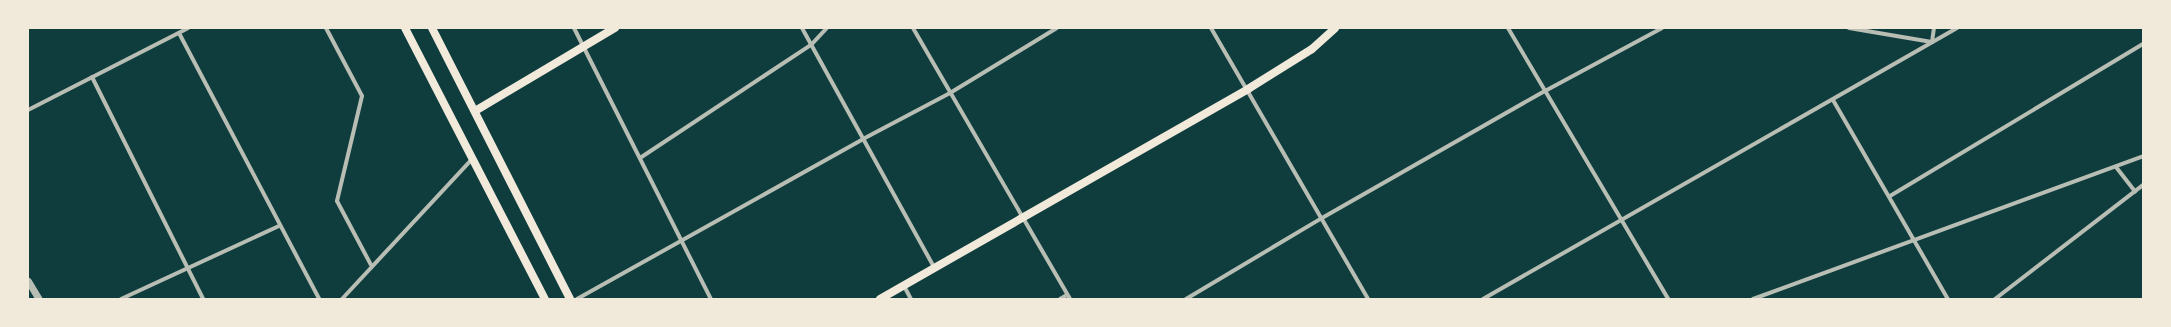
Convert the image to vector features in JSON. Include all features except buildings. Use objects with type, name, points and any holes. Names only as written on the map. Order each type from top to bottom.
[{"type":"main road","points":[[405,28],[545,299]]},
{"type":"main road","points":[[432,28],[570,299]]},
{"type":"main road","points":[[475,111],[584,48],[615,28]]},
{"type":"main road","points":[[880,299],[1248,89],[1312,49],[1335,28]]},
{"type":"street","points":[[28,110],[188,28]]},
{"type":"street","points":[[326,28],[362,96],[337,201],[372,265]]},
{"type":"street","points":[[574,28],[711,299]]},
{"type":"street","points":[[802,28],[934,267]]},
{"type":"street","points":[[640,158],[812,45],[827,28]]},
{"type":"street","points":[[913,28],[1068,297],[1060,299]]},
{"type":"street","points":[[577,299],[682,242],[863,139],[950,93],[1057,28]]},
{"type":"street","points":[[1211,28],[1248,89],[1368,299]]},
{"type":"street","points":[[1508,28],[1668,299]]},
{"type":"street","points":[[1186,299],[1322,218],[1545,91],[1662,28]]},
{"type":"street","points":[[1849,28],[1932,42]]},
{"type":"street","points":[[1932,42],[1934,28]]},
{"type":"street","points":[[1483,299],[1834,100],[1957,28]]},
{"type":"street","points":[[179,33],[318,299]]},
{"type":"street","points":[[1890,196],[2143,44]]},
{"type":"street","points":[[92,78],[203,299]]},
{"type":"street","points":[[1834,100],[1948,299]]},
{"type":"street","points":[[1753,299],[1914,239],[2116,168],[2143,156]]},
{"type":"street","points":[[342,299],[472,159]]},
{"type":"street","points":[[2116,168],[2135,191]]},
{"type":"street","points":[[1995,299],[2143,185]]},
{"type":"street","points":[[121,299],[279,226]]},
{"type":"street","points":[[28,282],[39,299]]},
{"type":"street","points":[[904,286],[911,299]]}]
